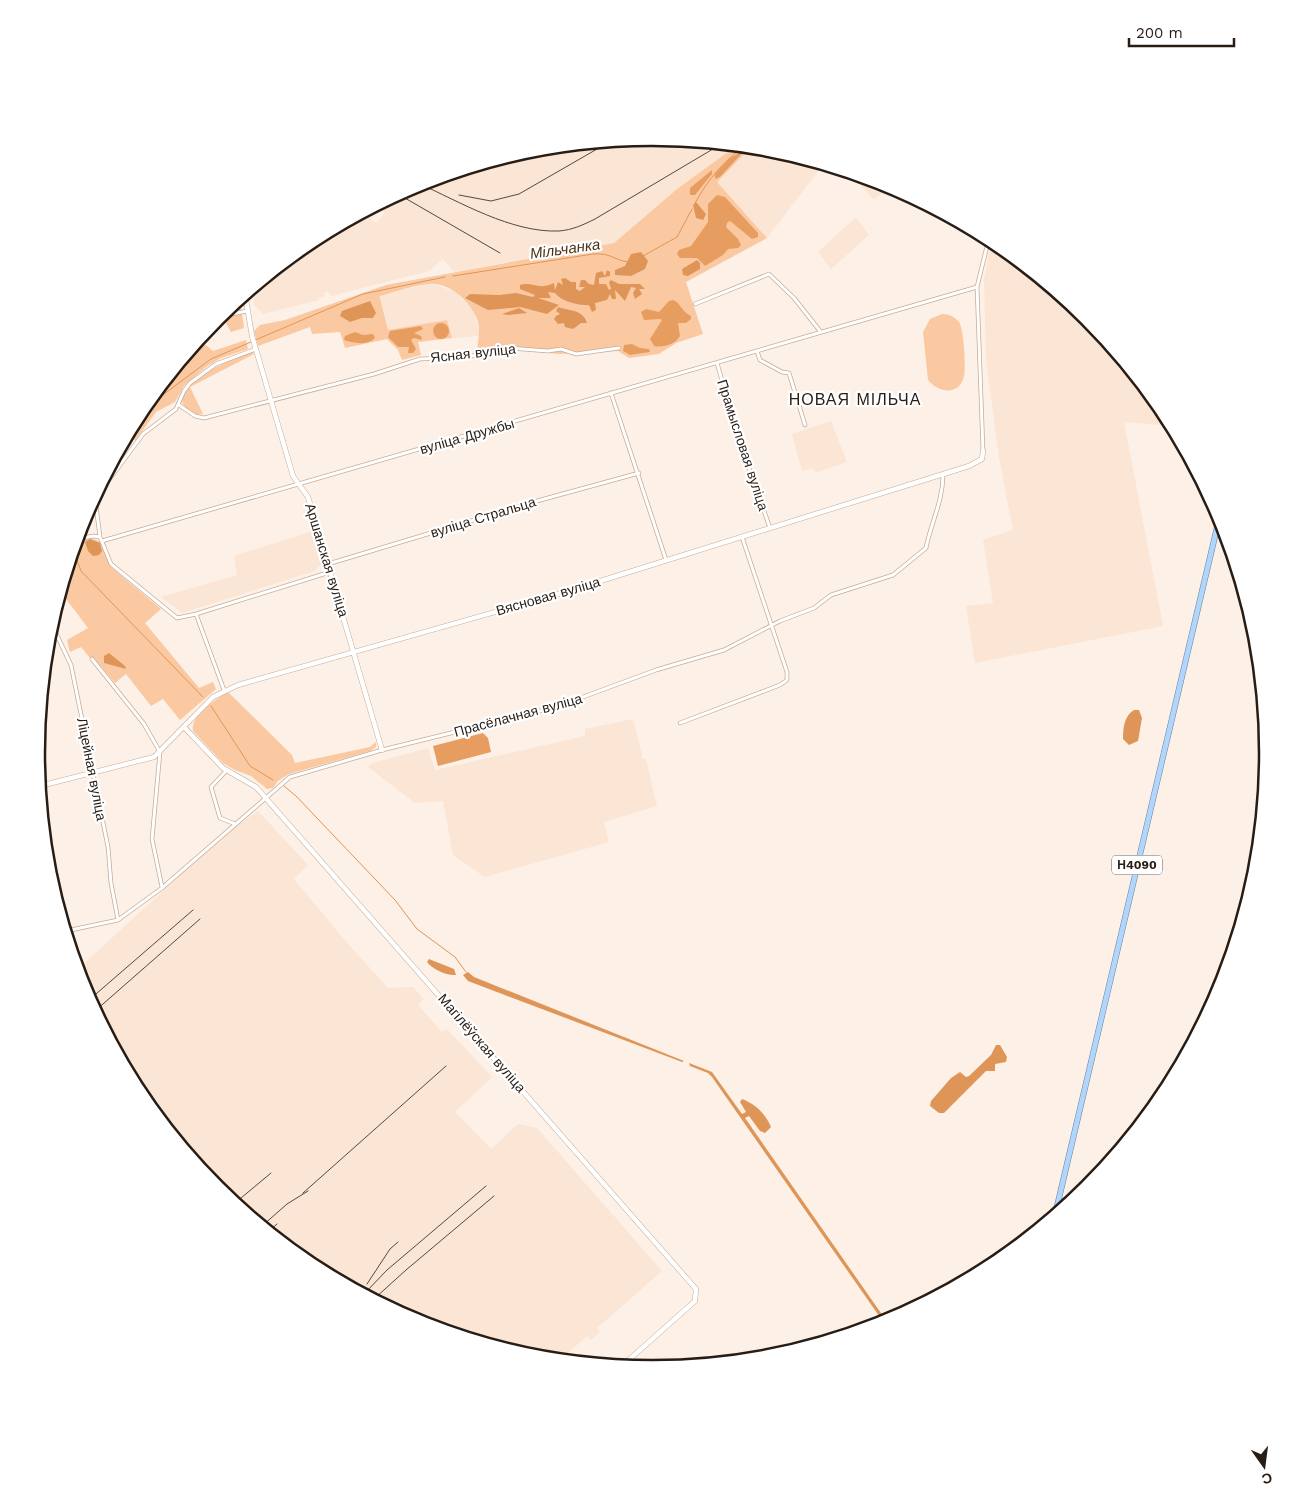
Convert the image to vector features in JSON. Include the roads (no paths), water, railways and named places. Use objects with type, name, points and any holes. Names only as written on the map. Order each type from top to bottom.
[{"type":"main road","name":"Н4090","points":[[1058,1204],[1216,530]]},
{"type":"street","points":[[984,451],[977,287],[987,247]]},
{"type":"street","points":[[695,304],[769,274],[794,298],[820,331]]},
{"type":"street","name":"вуліца Дружбы","points":[[85,538],[93,536],[101,539],[300,485],[820,331],[977,287]]},
{"type":"street","name":"Аршанская вуліца","points":[[246,303],[255,348],[293,476],[308,497],[382,750]]},
{"type":"street","points":[[234,314],[247,311]]},
{"type":"street","points":[[114,473],[143,434],[174,411],[179,405],[186,386],[208,369],[226,359],[255,348]]},
{"type":"street","name":"Ясная вуліца","points":[[179,405],[191,414],[204,418],[374,374],[420,359],[466,357],[509,348],[548,351],[561,349],[576,354],[619,348]]},
{"type":"street","points":[[757,351],[760,360],[782,372],[789,373],[805,425]]},
{"type":"street","name":"Прамысловая вуліца","points":[[717,363],[739,440],[770,528]]},
{"type":"street","points":[[611,394],[639,473],[666,560]]},
{"type":"street","name":"Вясновая вуліца","points":[[46,785],[144,762],[160,752],[207,703],[224,690],[562,592],[957,470],[982,459],[984,451]]},
{"type":"street","name":"вуліца Стральца","points":[[328,564],[537,501],[639,473]]},
{"type":"street","name":"Прасёлачная вуліца","points":[[118,920],[162,888],[266,798],[278,785],[290,777],[382,750],[574,701],[656,670],[724,650],[814,608],[831,595],[893,575],[919,556],[926,548],[928,536],[940,507],[942,474]]},
{"type":"street","points":[[97,509],[101,539],[114,567],[140,586],[177,618],[196,614],[330,572]]},
{"type":"street","points":[[680,723],[780,685],[787,680],[787,672],[742,536]]},
{"type":"street","points":[[196,614],[224,690]]},
{"type":"street","name":"Ліцейная вуліца","points":[[57,635],[72,666],[108,847],[111,883],[118,920]]},
{"type":"street","points":[[92,659],[144,724],[160,752],[152,838],[162,888]]},
{"type":"street","name":"Магілёўская вуліца","points":[[184,727],[205,751],[227,770],[250,781],[266,798],[696,1289],[697,1295],[695,1300],[629,1359]]},
{"type":"street","points":[[227,770],[211,787],[220,818],[236,824]]},
{"type":"street","points":[[72,930],[118,920]]},
{"type":"waterway","name":"Мільчанка","points":[[695,203],[705,186],[737,152]]},
{"type":"waterway","name":"Мільчанка","points":[[643,256],[677,237],[692,209]]},
{"type":"waterway","name":"Мільчанка","points":[[453,276],[593,254],[604,254],[628,262]]},
{"type":"waterway","name":"Мільчанка","points":[[160,397],[211,359],[363,294],[445,277]]},
{"type":"waterway","points":[[77,559],[81,571],[203,697]]},
{"type":"waterway","points":[[211,706],[250,766],[273,780]]},
{"type":"waterway","points":[[284,786],[296,796],[395,900],[417,929],[455,957],[466,972]]},
{"type":"railway","points":[[459,195],[491,201],[519,194],[598,148]]},
{"type":"railway","points":[[429,188],[505,222],[523,227],[559,231],[577,227],[595,219],[713,149]]},
{"type":"railway","points":[[406,199],[500,253]]},
{"type":"railway","points":[[95,994],[193,910]]},
{"type":"railway","points":[[101,1006],[200,919]]},
{"type":"railway","points":[[303,1193],[446,1066]]},
{"type":"railway","points":[[241,1198],[271,1173]]},
{"type":"railway","points":[[369,1289],[387,1270],[486,1186]]},
{"type":"railway","points":[[267,1222],[287,1204],[308,1191]]},
{"type":"railway","points":[[379,1294],[494,1196]]},
{"type":"railway","points":[[273,1227],[277,1224]]},
{"type":"railway","points":[[367,1284],[390,1249],[398,1242]]},
{"type":"district","name":"НОВАЯ МІЛЬЧА","points":[[855,399]]}]
